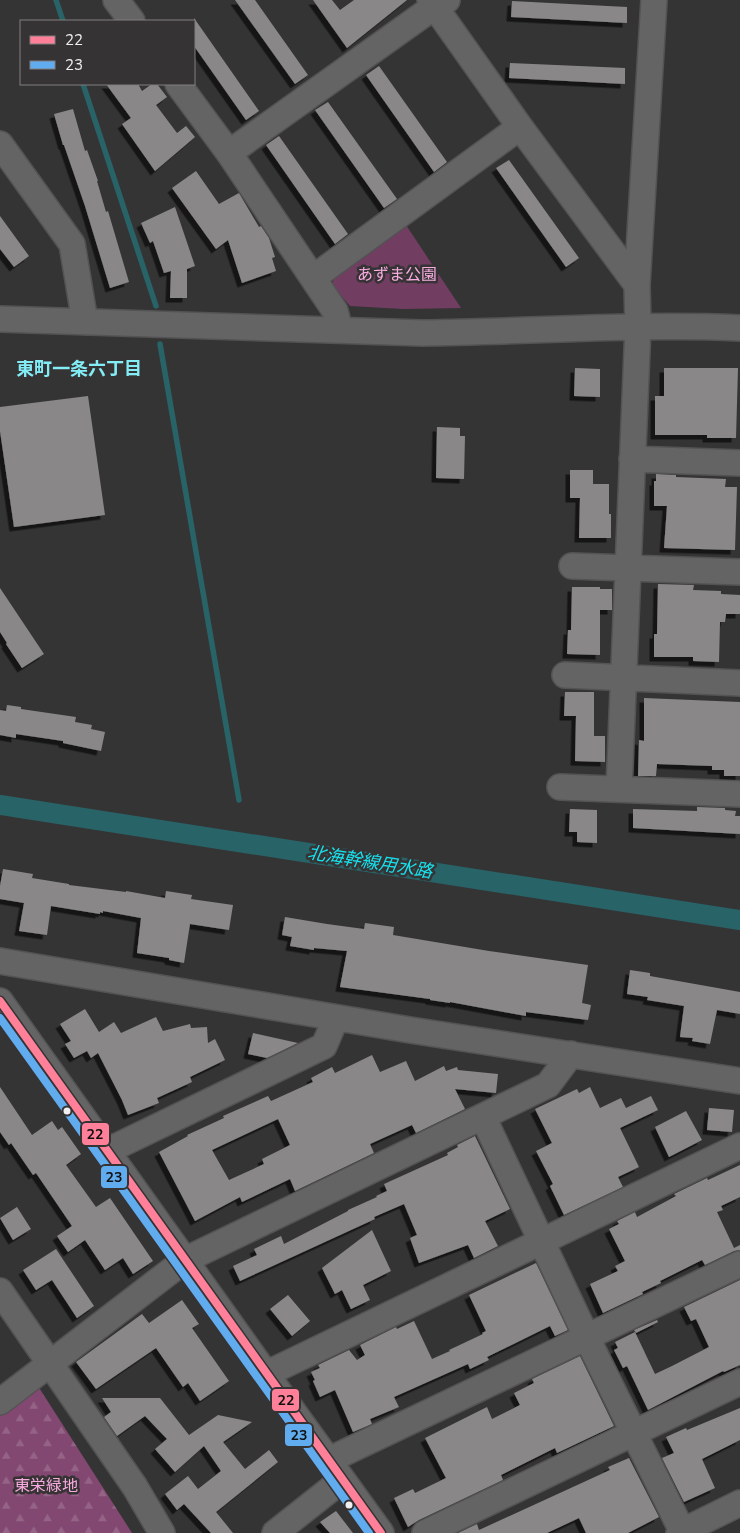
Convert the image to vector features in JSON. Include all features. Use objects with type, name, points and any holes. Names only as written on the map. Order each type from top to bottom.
[{"type":"street","points":[[116,0],[131,20]]},
{"type":"street","points":[[619,789],[638,326],[637,285],[654,0]]},
{"type":"street","points":[[229,153],[437,2],[520,127],[637,285]]},
{"type":"street","points":[[179,85],[229,153],[335,311],[340,330]]},
{"type":"street","points":[[313,278],[520,127]]},
{"type":"street","points":[[0,144],[72,244],[85,322]]},
{"type":"street","points":[[0,319],[422,332],[491,332],[638,326],[740,328]]},
{"type":"street","points":[[632,460],[740,463]]},
{"type":"street","points":[[572,566],[740,572]]},
{"type":"street","points":[[565,676],[740,682]]},
{"type":"street","points":[[560,787],[740,794]]},
{"type":"street","points":[[0,961],[336,1018],[740,1081]]},
{"type":"street","points":[[0,1001],[342,1480],[382,1533]]},
{"type":"street","points":[[107,1151],[324,1046],[336,1018]]},
{"type":"street","points":[[0,1402],[185,1260],[548,1085],[571,1054]]},
{"type":"street","points":[[483,1117],[587,1338],[682,1532],[740,1503]]},
{"type":"street","points":[[266,1374],[740,1146]]},
{"type":"street","points":[[329,1460],[740,1264]]},
{"type":"street","points":[[0,1291],[135,1487],[162,1533]]},
{"type":"street","points":[[425,1533],[740,1382]]},
{"type":"street","points":[[275,1533],[342,1480]]},
{"type":"green space","name":"あずま公園","points":[[406,225],[461,308],[403,309],[350,306],[332,285],[335,275]]},
{"type":"green space","name":"東栄緑地","points":[[36,1383],[132,1533],[0,1533],[0,1407]]},
{"type":"building","points":[[235,0],[255,0],[308,75],[295,84]]},
{"type":"building","points":[[313,0],[332,0],[340,10],[354,0],[407,0],[347,48]]},
{"type":"building","points":[[512,1],[627,7],[627,23],[511,17]]},
{"type":"building","points":[[194,18],[259,111],[246,120],[195,47]]},
{"type":"building","points":[[510,63],[625,68],[625,84],[509,78]]},
{"type":"building","points":[[379,66],[447,162],[434,172],[366,75]]},
{"type":"building","points":[[107,85],[139,85],[142,91],[151,85],[158,85],[167,97],[156,105],[177,133],[186,126],[195,137],[155,171],[122,124],[131,118]]},
{"type":"building","points":[[328,102],[397,199],[384,208],[315,110]]},
{"type":"building","points":[[73,109],[85,151],[87,150],[98,181],[106,212],[108,211],[129,282],[110,288],[54,114]]},
{"type":"building","points":[[279,136],[348,234],[335,244],[266,145]]},
{"type":"building","points":[[509,160],[579,258],[566,267],[496,168]]},
{"type":"building","points":[[196,171],[219,204],[239,193],[259,227],[261,226],[269,238],[275,257],[272,258],[276,271],[242,283],[228,240],[216,249],[172,188]]},
{"type":"building","points":[[175,207],[195,266],[187,269],[187,298],[170,298],[171,271],[164,273],[153,241],[150,243],[141,223]]},
{"type":"building","points":[[0,216],[29,256],[14,267],[0,249]]},
{"type":"building","points":[[575,368],[600,369],[600,397],[574,396]]},
{"type":"building","points":[[664,368],[738,368],[736,438],[707,438],[707,435],[655,435],[655,396],[664,396]]},
{"type":"building","points":[[88,396],[105,515],[14,527],[0,431],[0,407]]},
{"type":"building","points":[[437,427],[460,428],[460,436],[465,436],[464,479],[436,478]]},
{"type":"building","points":[[570,470],[593,470],[593,484],[609,484],[611,538],[579,538],[580,498],[570,498]]},
{"type":"building","points":[[656,474],[676,475],[676,477],[726,479],[725,487],[737,487],[735,550],[664,548],[667,506],[654,506],[654,481],[656,481]]},
{"type":"building","points":[[658,584],[694,585],[693,590],[721,591],[721,594],[740,595],[740,614],[726,614],[725,622],[720,622],[719,662],[693,661],[693,657],[654,657],[654,634],[657,634]]},
{"type":"building","points":[[572,587],[612,589],[612,610],[600,610],[600,655],[567,654],[568,630],[571,630]]},
{"type":"building","points":[[0,588],[44,654],[22,668],[0,632]]},
{"type":"building","points":[[565,692],[594,692],[594,736],[605,736],[605,762],[575,761],[576,716],[564,716]]},
{"type":"building","points":[[644,698],[740,702],[740,776],[724,776],[724,770],[712,770],[712,766],[657,764],[656,776],[638,776],[639,740],[644,741]]},
{"type":"building","points":[[7,705],[21,707],[21,709],[76,717],[75,722],[92,725],[91,729],[105,732],[101,751],[63,743],[63,741],[16,734],[16,738],[0,735],[0,710],[6,711]]},
{"type":"building","points":[[697,807],[725,808],[725,810],[736,811],[735,816],[740,816],[740,834],[633,828],[633,809],[697,811]]},
{"type":"building","points":[[570,809],[597,810],[597,843],[577,842],[577,832],[569,832]]},
{"type":"building","points":[[3,869],[33,874],[32,878],[69,885],[126,891],[165,898],[166,891],[192,895],[191,899],[233,905],[229,930],[190,924],[184,963],[169,960],[169,958],[137,953],[141,918],[103,911],[100,914],[51,906],[47,935],[19,931],[24,903],[0,899]]},
{"type":"building","points":[[285,917],[364,929],[365,923],[394,927],[393,935],[588,965],[582,1003],[591,1005],[588,1020],[526,1012],[526,1016],[450,1002],[340,987],[347,951],[314,948],[314,950],[290,946],[292,937],[282,935]]},
{"type":"building","points":[[630,970],[650,973],[650,976],[740,992],[740,1014],[717,1010],[710,1044],[692,1041],[693,1038],[680,1037],[684,1006],[647,1000],[648,997],[627,994]]},
{"type":"building","points":[[85,1009],[99,1032],[114,1022],[121,1033],[156,1017],[163,1031],[190,1024],[191,1028],[207,1027],[208,1043],[215,1039],[225,1060],[190,1077],[192,1082],[157,1098],[159,1103],[128,1115],[98,1053],[91,1058],[87,1051],[74,1058],[65,1044],[71,1041],[60,1024]]},
{"type":"building","points":[[253,1033],[298,1043],[267,1058],[248,1054]]},
{"type":"building","points":[[372,1055],[380,1072],[406,1061],[415,1081],[444,1066],[446,1071],[457,1067],[458,1070],[498,1074],[496,1093],[455,1089],[465,1109],[416,1133],[412,1125],[370,1144],[374,1153],[295,1191],[290,1179],[242,1202],[240,1197],[195,1221],[159,1152],[187,1135],[224,1118],[223,1116],[268,1096],[271,1101],[313,1082],[311,1078],[332,1067],[335,1073]],"holes":[[[278,1119],[290,1145],[262,1159],[264,1164],[229,1180],[212,1150]]]},
{"type":"building","points":[[0,1087],[32,1135],[52,1121],[58,1130],[62,1127],[81,1154],[66,1165],[96,1207],[110,1198],[153,1261],[133,1274],[123,1258],[105,1270],[85,1240],[68,1252],[57,1236],[72,1226],[36,1173],[33,1175],[11,1143],[9,1145],[0,1132]]},
{"type":"building","points":[[590,1087],[600,1108],[621,1098],[626,1108],[651,1096],[658,1110],[620,1128],[639,1167],[618,1177],[623,1187],[564,1215],[550,1186],[553,1184],[536,1151],[552,1143],[535,1109],[577,1089],[579,1093]]},
{"type":"building","points":[[709,1108],[734,1110],[732,1132],[707,1130]]},
{"type":"building","points":[[686,1111],[702,1140],[669,1157],[655,1127]]},
{"type":"building","points":[[475,1136],[510,1209],[485,1221],[498,1246],[474,1258],[468,1245],[419,1263],[410,1238],[417,1235],[404,1204],[240,1281],[233,1266],[257,1255],[254,1249],[281,1236],[284,1244],[377,1197],[387,1191],[384,1184],[448,1155],[447,1153],[458,1147],[457,1145]]},
{"type":"building","points":[[740,1165],[740,1197],[721,1206],[723,1210],[717,1212],[734,1248],[740,1245],[740,1250],[705,1265],[702,1260],[660,1281],[661,1283],[642,1292],[643,1294],[603,1313],[590,1284],[618,1271],[615,1266],[625,1261],[609,1229],[619,1224],[617,1221],[635,1212],[637,1217],[676,1196],[674,1194]]},
{"type":"building","points":[[17,1207],[31,1229],[13,1240],[0,1218]]},
{"type":"building","points":[[372,1230],[391,1271],[363,1285],[370,1300],[351,1309],[342,1290],[335,1294],[322,1268]]},
{"type":"building","points":[[56,1249],[94,1306],[77,1318],[52,1280],[36,1290],[23,1270]]},
{"type":"building","points":[[536,1263],[568,1330],[555,1336],[550,1326],[487,1357],[489,1360],[470,1369],[468,1364],[394,1397],[399,1407],[370,1419],[372,1424],[353,1432],[335,1390],[320,1397],[311,1372],[320,1368],[318,1365],[349,1350],[357,1360],[365,1355],[360,1345],[396,1327],[397,1329],[414,1321],[432,1359],[483,1334],[486,1331],[469,1295]]},
{"type":"building","points":[[740,1280],[740,1365],[723,1371],[648,1410],[627,1366],[623,1368],[614,1350],[618,1348],[615,1342],[635,1332],[655,1374],[672,1366],[709,1347],[696,1319],[691,1321],[684,1307]]},
{"type":"building","points":[[288,1295],[310,1321],[292,1336],[270,1309]]},
{"type":"building","points":[[182,1300],[199,1324],[192,1328],[229,1381],[200,1401],[188,1383],[183,1387],[156,1348],[96,1389],[76,1362],[142,1314],[149,1323]]},
{"type":"building","points":[[657,1320],[658,1322],[636,1333],[634,1330]]},
{"type":"building","points":[[580,1356],[614,1426],[557,1453],[555,1448],[501,1475],[503,1480],[408,1527],[394,1498],[413,1489],[415,1493],[446,1478],[425,1438],[487,1407],[492,1419],[520,1405],[514,1393],[534,1383],[532,1379]]},
{"type":"building","points":[[102,1398],[160,1398],[189,1435],[218,1415],[252,1422],[223,1442],[245,1469],[269,1450],[278,1462],[216,1512],[233,1533],[211,1533],[184,1504],[177,1510],[165,1494],[188,1476],[198,1489],[221,1471],[204,1446],[175,1472],[155,1449],[167,1439],[145,1416],[117,1436],[104,1417],[111,1412]]},
{"type":"building","points":[[740,1408],[740,1440],[702,1459],[715,1488],[684,1502],[662,1458],[674,1453],[666,1437]]},
{"type":"building","points":[[629,1458],[659,1517],[628,1533],[586,1533],[579,1518],[547,1533],[458,1533],[477,1524],[479,1530],[610,1470],[608,1467]]},
{"type":"building","points":[[336,1511],[353,1533],[330,1533],[320,1522]]},
{"type":"waterway","points":[[56,0],[63,20]]},
{"type":"waterway","points":[[83,85],[156,306]]},
{"type":"waterway","points":[[160,344],[239,800]]},
{"type":"waterway","name":"北海幹線用水路","points":[[0,805],[740,920]]},
{"type":"transit line","name":"22","points":[[0,1001],[381,1533]]},
{"type":"transit line","name":"23","points":[[0,1018],[369,1533]]},
{"type":"district","name":"東町一条六丁目","points":[[79,369]]}]
